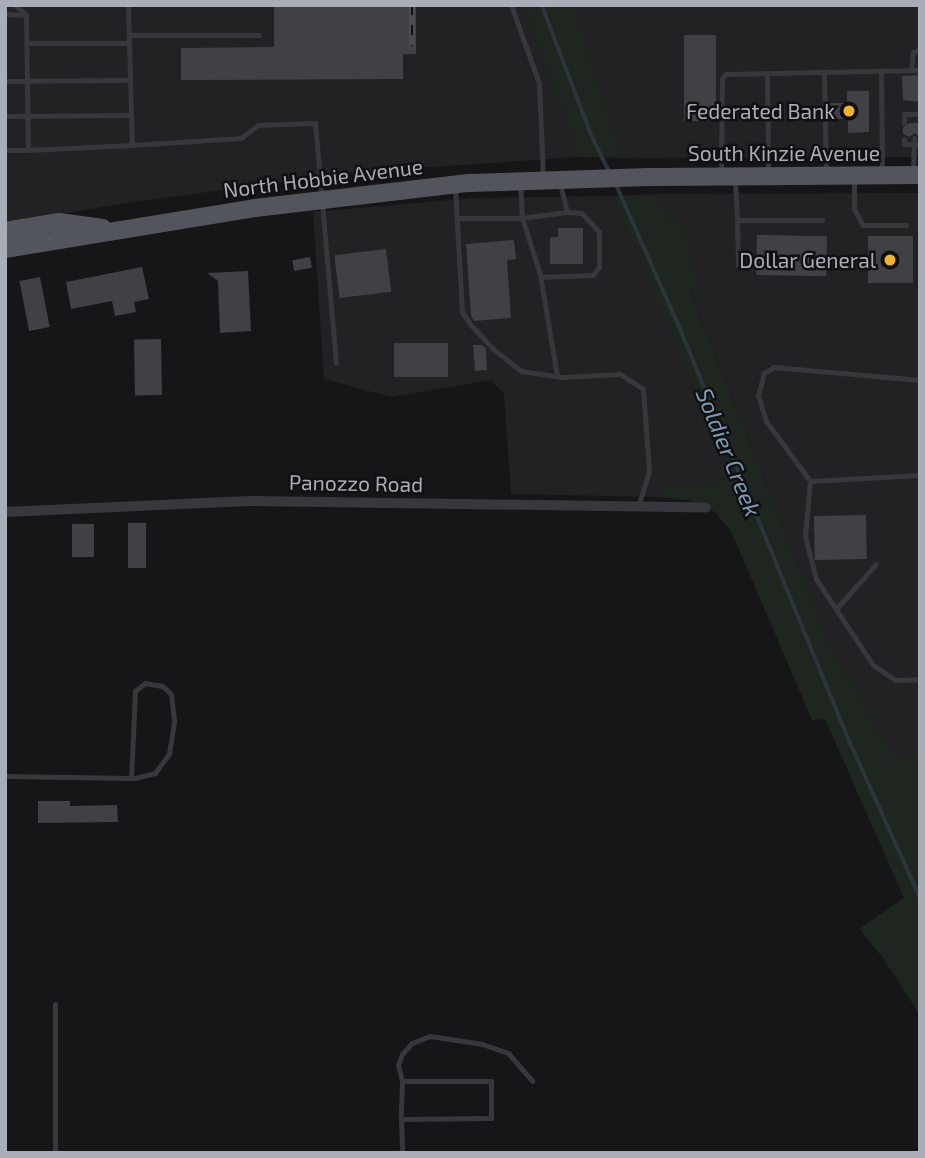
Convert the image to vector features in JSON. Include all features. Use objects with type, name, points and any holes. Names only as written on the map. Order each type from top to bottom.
[{"type":"main road","name":"South Kinzie Avenue","points":[[649,177],[917,175]]},
{"type":"main road","name":"North Hobbie Avenue","points":[[5,248],[323,200],[455,185],[649,177]]},
{"type":"main road","points":[[5,231],[59,222],[117,230]]},
{"type":"street","name":"Panozzo Road","points":[[5,512],[249,501],[706,507]]},
{"type":"lane","points":[[15,5],[26,15],[28,150]]},
{"type":"lane","points":[[128,5],[132,145]]},
{"type":"lane","points":[[511,5],[539,83],[567,212]]},
{"type":"lane","points":[[5,15],[26,15]]},
{"type":"lane","points":[[129,35],[259,35]]},
{"type":"lane","points":[[27,43],[129,43]]},
{"type":"lane","points":[[912,70],[914,52],[920,49]]},
{"type":"lane","points":[[738,265],[737,220],[728,176],[722,78],[726,74],[920,70]]},
{"type":"lane","points":[[881,71],[882,175]]},
{"type":"lane","points":[[824,72],[826,176]]},
{"type":"lane","points":[[767,73],[768,176]]},
{"type":"lane","points":[[5,81],[130,80]]},
{"type":"lane","points":[[904,124],[904,114],[917,114],[914,123]]},
{"type":"lane","points":[[5,116],[131,115]]},
{"type":"lane","points":[[5,150],[241,138],[258,125],[315,122],[336,363]]},
{"type":"lane","points":[[904,139],[904,144],[916,142],[917,175]]},
{"type":"lane","points":[[854,175],[854,209],[863,225],[906,225]]},
{"type":"lane","points":[[519,181],[522,218],[540,277],[556,376]]},
{"type":"lane","points":[[455,185],[462,312],[493,349],[521,371],[556,376],[620,374],[643,389],[649,471],[638,506]]},
{"type":"lane","points":[[457,218],[522,218],[567,212],[582,213],[598,232],[600,267],[593,275],[540,277]]},
{"type":"lane","points":[[737,220],[822,220]]},
{"type":"lane","points":[[920,380],[786,366],[774,367],[764,373],[758,383],[758,395],[766,421],[810,481],[804,519],[808,558],[816,579],[873,665],[895,680],[920,680]]},
{"type":"lane","points":[[810,481],[920,475]]},
{"type":"lane","points":[[836,610],[876,564]]},
{"type":"lane","points":[[5,776],[131,778],[155,773],[169,754],[174,722],[171,694],[162,686],[145,683],[135,691],[131,778]]},
{"type":"lane","points":[[55,1004],[55,1153]]},
{"type":"lane","points":[[410,1153],[402,1152],[402,1082],[398,1065],[402,1054],[412,1044],[430,1036],[482,1044],[508,1054],[532,1082]]},
{"type":"lane","points":[[401,1119],[491,1118],[491,1081],[402,1082]]},
{"type":"shaded area","points":[[5,5],[523,5],[579,157],[357,172],[133,202],[5,223]]},
{"type":"shaded area","points":[[523,5],[574,5],[621,158],[579,157]]},
{"type":"shaded area","points":[[574,5],[920,5],[920,157],[621,158]]},
{"type":"shaded area","points":[[920,193],[920,755],[893,755],[831,647],[690,291],[699,291],[680,216],[667,221],[658,194]]},
{"type":"shaded area","points":[[658,194],[667,221],[680,216],[700,291],[690,292],[831,647],[893,755],[920,755],[920,1015],[883,958],[859,929],[904,898],[825,719],[812,720],[731,531],[715,512],[692,501],[659,497],[664,486],[724,480],[729,471],[613,196]]},
{"type":"shaded area","points":[[613,196],[729,471],[724,480],[665,486],[659,497],[511,494],[504,394],[491,380],[391,397],[324,379],[313,212],[474,198]]},
{"type":"building","points":[[274,5],[416,5],[416,54],[403,54],[403,79],[181,80],[181,48],[274,47]]},
{"type":"building","points":[[684,35],[716,35],[716,121],[684,121]]},
{"type":"building","points":[[920,75],[920,102],[903,100],[902,76]]},
{"type":"building","name":"Federated Bank","points":[[847,91],[869,91],[869,132],[848,133],[848,119],[830,119],[830,103],[847,103]]},
{"type":"building","points":[[909,123],[920,123],[920,138],[915,133],[909,137],[903,134],[903,128]]},
{"type":"building","points":[[558,228],[583,228],[583,264],[550,264],[550,237],[558,237]]},
{"type":"building","points":[[757,235],[827,236],[826,276],[756,275]]},
{"type":"building","name":"Dollar General","points":[[868,236],[913,236],[913,283],[868,283]]},
{"type":"building","points":[[514,240],[516,259],[507,260],[511,318],[474,321],[471,316],[466,244]]},
{"type":"building","points":[[386,249],[391,292],[340,298],[334,255]]},
{"type":"building","points":[[310,257],[312,268],[294,271],[292,260]]},
{"type":"building","points":[[142,267],[149,299],[134,302],[136,312],[115,316],[112,301],[71,309],[66,282]]},
{"type":"building","points":[[248,271],[251,331],[220,333],[218,281],[207,273]]},
{"type":"building","points":[[40,277],[50,327],[29,331],[19,281]]},
{"type":"building","points":[[134,339],[161,339],[162,395],[135,395]]},
{"type":"building","points":[[394,343],[448,343],[448,377],[394,377]]},
{"type":"building","points":[[473,345],[482,345],[486,349],[487,370],[475,371]]},
{"type":"building","points":[[866,515],[867,559],[815,560],[814,516]]},
{"type":"building","points":[[128,523],[146,523],[146,568],[128,568]]},
{"type":"building","points":[[72,524],[94,524],[94,557],[72,557]]},
{"type":"building","points":[[38,801],[70,801],[70,806],[117,805],[118,822],[38,823]]},
{"type":"waterway","name":"Soldier Creek","points":[[542,5],[592,136],[609,171]]},
{"type":"waterway","name":"Soldier Creek","points":[[616,184],[678,323],[851,744],[920,897]]},
{"type":"railway","points":[[412,5],[412,46]]},
{"type":"place","name":"Federated Bank","points":[[849,111]]},
{"type":"place","name":"Dollar General","points":[[890,260]]}]
